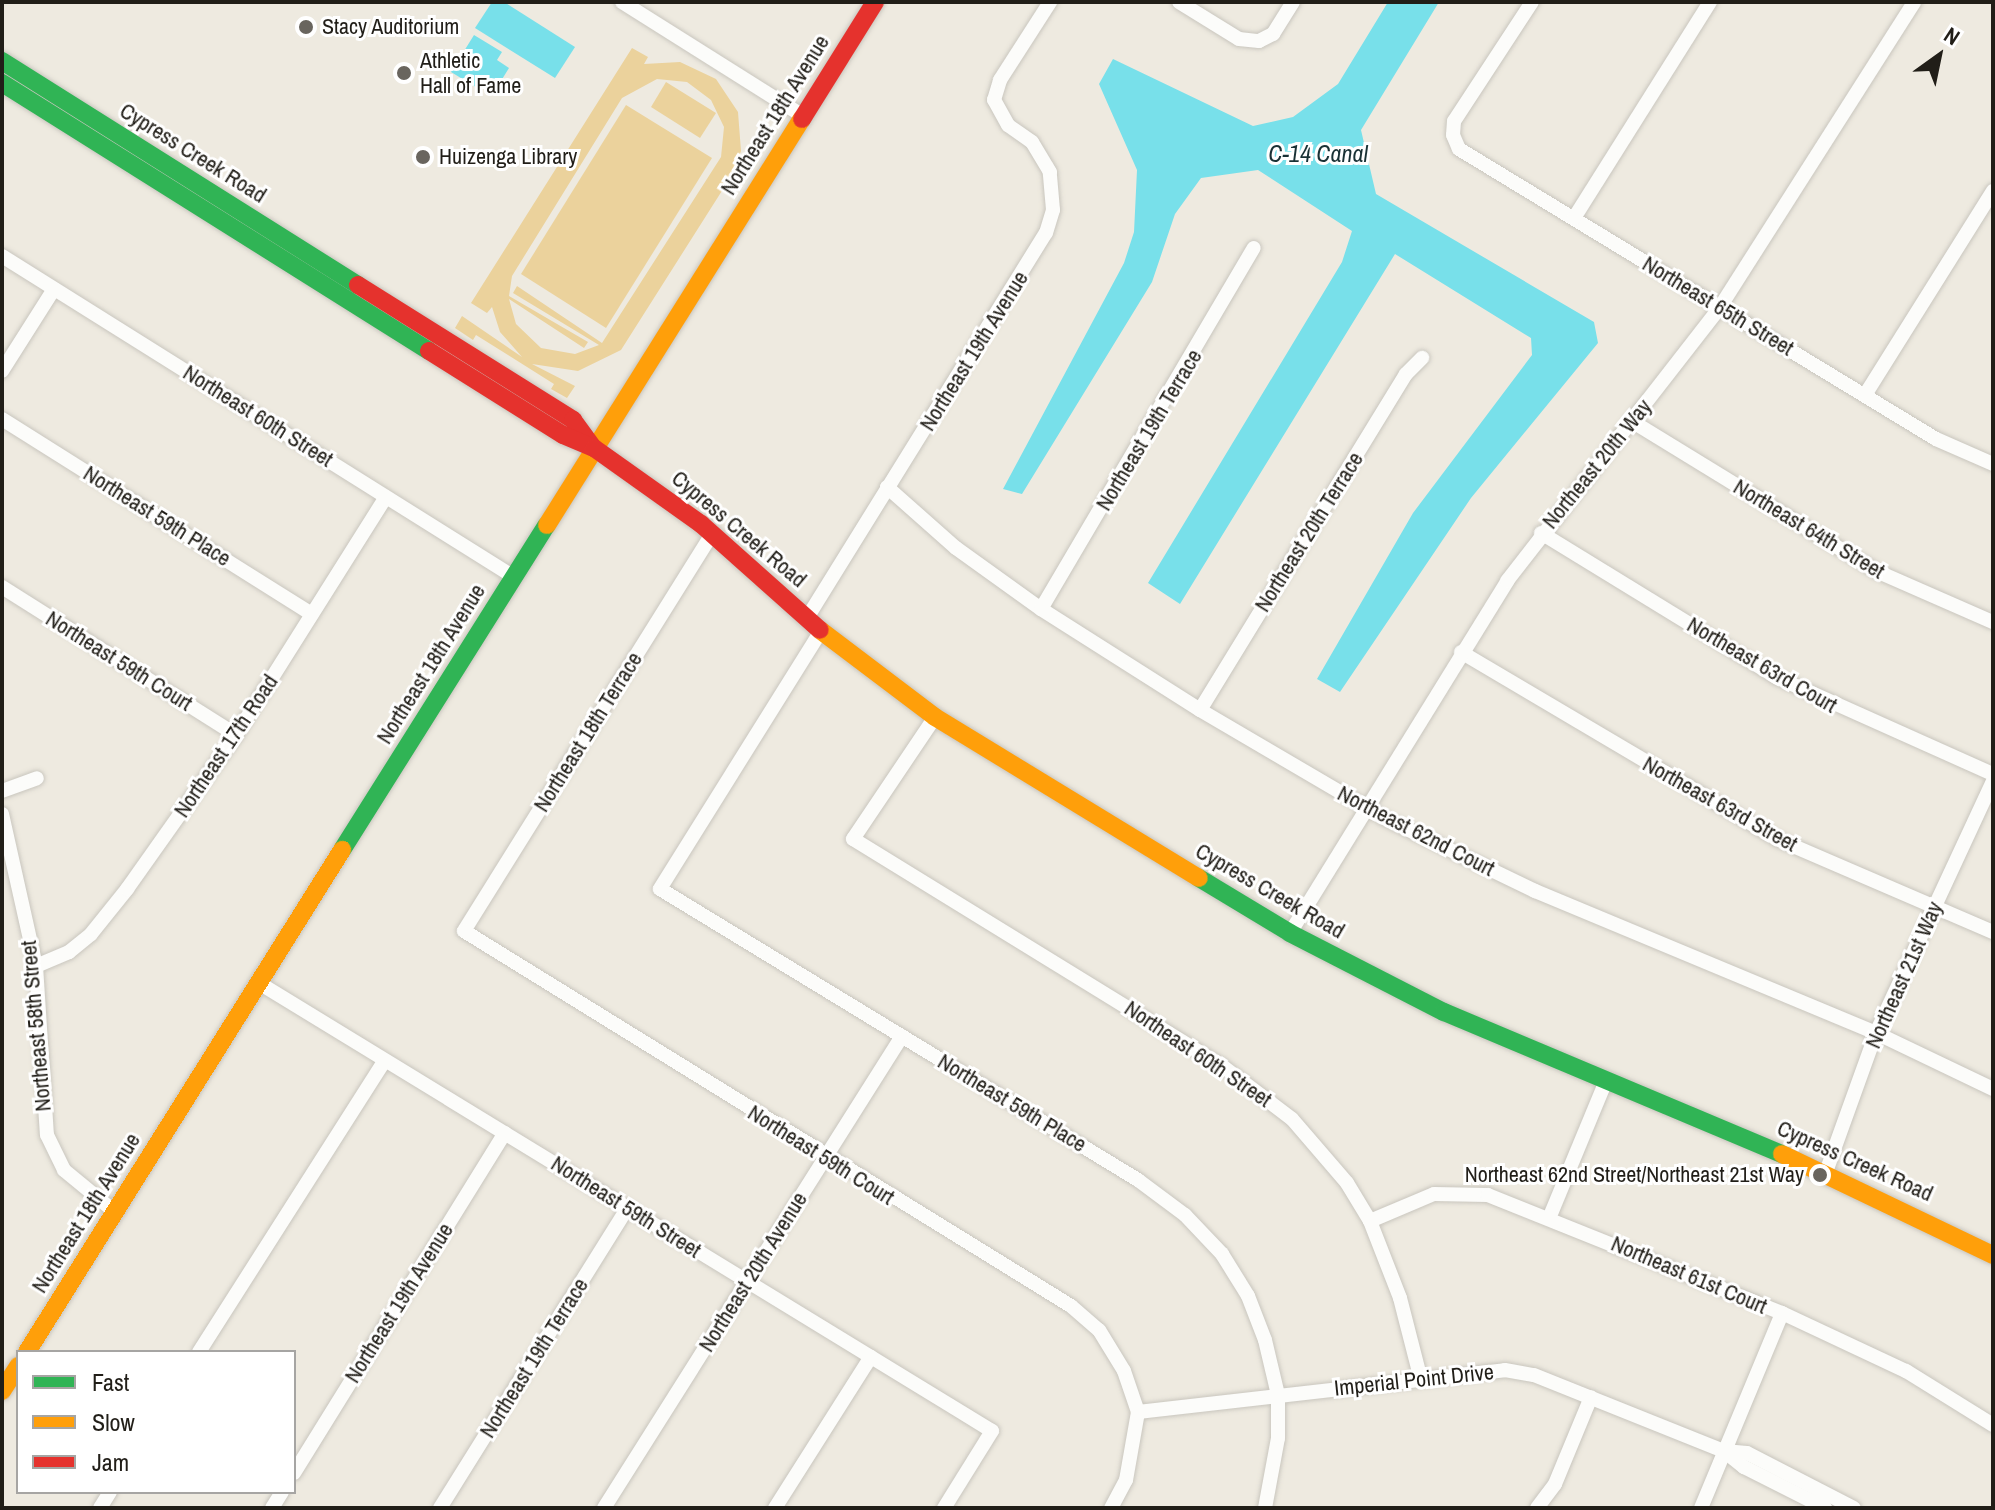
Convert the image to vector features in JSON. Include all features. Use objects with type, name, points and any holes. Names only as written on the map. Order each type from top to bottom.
[{"type":"street","points":[[622,2],[803,116]]},
{"type":"street","name":"Northeast 18th Avenue","points":[[28,1350],[875,2]]},
{"type":"street","name":"Northeast 19th Avenue","points":[[660,889],[814,625],[887,487],[1020,280],[1053,210],[1046,160],[1032,142],[998,114],[994,100],[1000,80],[1050,2]]},
{"type":"street","points":[[1179,2],[1239,39],[1259,41],[1273,34],[1293,2]]},
{"type":"street","name":"Northeast 65th Street","points":[[1532,2],[1454,121],[1453,135],[1459,149],[1936,439],[1991,459]]},
{"type":"street","points":[[1574,218],[1710,2]]},
{"type":"street","name":"Northeast 20th Way","points":[[1290,933],[1461,652],[1541,533],[1633,422],[1720,307],[1914,2]]},
{"type":"street","name":"Cypress Creek Road","points":[[6,79],[573,420],[594,448],[712,534],[814,625],[935,717],[1290,933],[1444,1012],[1826,1172],[1993,1255]]},
{"type":"street","points":[[1865,395],[1993,191]]},
{"type":"street","name":"Northeast 19th Terrace","points":[[1041,609],[1254,248]]},
{"type":"street","name":"Northeast 60th Street","points":[[2,256],[514,577]]},
{"type":"street","points":[[2,371],[54,289]]},
{"type":"street","name":"Northeast 20th Terrace","points":[[1200,710],[1406,374],[1422,358]]},
{"type":"street","name":"Northeast 59th Place","points":[[2,419],[312,614]]},
{"type":"street","name":"Northeast 64th Street","points":[[1633,422],[1876,571],[1993,622]]},
{"type":"street","name":"Northeast 62nd Court","points":[[887,487],[956,548],[1041,609],[1200,710],[1367,808],[1535,891],[1876,1033],[1993,1089]]},
{"type":"street","name":"Northeast 17th Road","points":[[36,966],[69,952],[91,934],[236,735],[386,497]]},
{"type":"street","name":"Northeast 63rd Court","points":[[1541,533],[1776,677],[1993,774]]},
{"type":"street","name":"Northeast 18th Terrace","points":[[464,931],[712,534]]},
{"type":"street","name":"Northeast 59th Court","points":[[2,587],[236,735]]},
{"type":"street","name":"Northeast 63rd Street","points":[[1461,652],[1777,839],[1993,932]]},
{"type":"street","name":"Northeast 60th Street","points":[[935,717],[853,839],[1257,1090],[1324,1154],[1370,1221],[1400,1298],[1420,1376]]},
{"type":"street","points":[[2,791],[37,778]]},
{"type":"street","name":"Northeast 21st Way","points":[[1826,1172],[1876,1033],[1993,781]]},
{"type":"street","name":"Northeast 58th Street","points":[[2,814],[36,966],[47,1135],[64,1170],[115,1212]]},
{"type":"street","name":"Northeast 59th Place","points":[[660,889],[1138,1180],[1185,1215],[1222,1254],[1248,1296],[1278,1395]]},
{"type":"street","name":"Northeast 59th Court","points":[[464,931],[825,1158],[1071,1306],[1099,1330],[1124,1371],[1138,1412]]},
{"type":"street","name":"Northeast 59th Street","points":[[259,983],[992,1431],[944,1508]]},
{"type":"street","name":"Northeast 20th Avenue","points":[[604,1508],[902,1036]]},
{"type":"street","points":[[200,1350],[384,1062]]},
{"type":"street","points":[[1550,1216],[1606,1081]]},
{"type":"street","name":"Northeast 19th Avenue","points":[[296,1470],[505,1133]]},
{"type":"street","name":"Northeast 61st Court","points":[[1370,1221],[1413,1200],[1456,1192],[1488,1195],[1550,1216],[1782,1313],[1906,1371],[1993,1425]]},
{"type":"street","name":"Northeast 19th Terrace","points":[[440,1508],[627,1209]]},
{"type":"street","points":[[1701,1508],[1782,1313]]},
{"type":"street","points":[[775,1508],[871,1357]]},
{"type":"street","points":[[2,1391],[16,1369]]},
{"type":"street","name":"Imperial Point Drive","points":[[1138,1412],[1420,1376],[1505,1370],[1534,1375],[1724,1451],[1744,1467],[1825,1508]]},
{"type":"street","points":[[1265,1508],[1277,1450],[1278,1395]]},
{"type":"street","points":[[1537,1508],[1555,1484],[1591,1397]]},
{"type":"street","points":[[1111,1508],[1126,1480],[1138,1412]]},
{"type":"street","name":"Imperial Point Drive","points":[[1724,1451],[1747,1453],[1854,1508]]},
{"type":"shaded area","points":[[632,48],[648,57],[644,64],[680,62],[716,79],[738,112],[741,151],[732,175],[621,350],[578,371],[532,364],[575,386],[567,398],[551,389],[554,384],[476,335],[473,340],[455,328],[462,316],[522,357],[500,332],[492,307],[487,313],[471,303]],"holes":[[[657,79],[687,82],[711,100],[724,127],[721,157],[602,343],[517,286],[513,293],[599,345],[575,354],[541,348],[516,324],[509,299],[584,348],[588,342],[509,296],[512,276],[622,98]]]},
{"type":"shaded area","points":[[666,82],[716,113],[700,138],[651,107]]},
{"type":"shaded area","points":[[626,105],[712,158],[606,328],[521,274]]},
{"type":"water","points":[[492,2],[504,2],[575,47],[555,78],[475,28]]},
{"type":"water","name":"C-14 Canal","points":[[1388,2],[1439,2],[1361,130],[1376,194],[1594,322],[1598,343],[1471,498],[1340,692],[1317,679],[1413,513],[1532,355],[1531,338],[1395,254],[1180,604],[1148,583],[1342,262],[1352,231],[1258,170],[1201,178],[1175,214],[1152,282],[1022,494],[1003,489],[1124,263],[1134,232],[1137,170],[1099,84],[1113,59],[1253,126],[1293,117],[1338,84]]},
{"type":"water","points":[[474,35],[502,52],[497,60],[509,68],[496,89],[484,81],[479,89],[451,72]]},
{"type":"traffic: fast","points":[[2,61],[358,285]]},
{"type":"traffic: fast","points":[[2,83],[429,351]]},
{"type":"traffic: fast","points":[[342,850],[547,525]]},
{"type":"traffic: fast","points":[[1199,878],[1290,933],[1444,1012],[1782,1154]]},
{"type":"traffic: slow","points":[[547,525],[802,119]]},
{"type":"traffic: slow","points":[[820,630],[935,717],[1199,878]]},
{"type":"traffic: slow","points":[[28,1350],[342,850]]},
{"type":"traffic: slow","points":[[1782,1154],[1993,1255]]},
{"type":"traffic: slow","points":[[2,1391],[16,1369]]},
{"type":"traffic: jam","points":[[802,119],[875,2]]},
{"type":"traffic: jam","points":[[358,285],[573,420],[592,446]]},
{"type":"traffic: jam","points":[[429,351],[563,435],[594,448],[701,524],[820,630]]},
{"type":"place","name":"Stacy Auditorium","points":[[306,27]]},
{"type":"place","name":"Athletic Hall of Fame","points":[[404,73]]},
{"type":"place","name":"Huizenga Library","points":[[423,157]]},
{"type":"place","name":"Northeast 62nd Street/Northeast 21st Way","points":[[1820,1175]]}]
